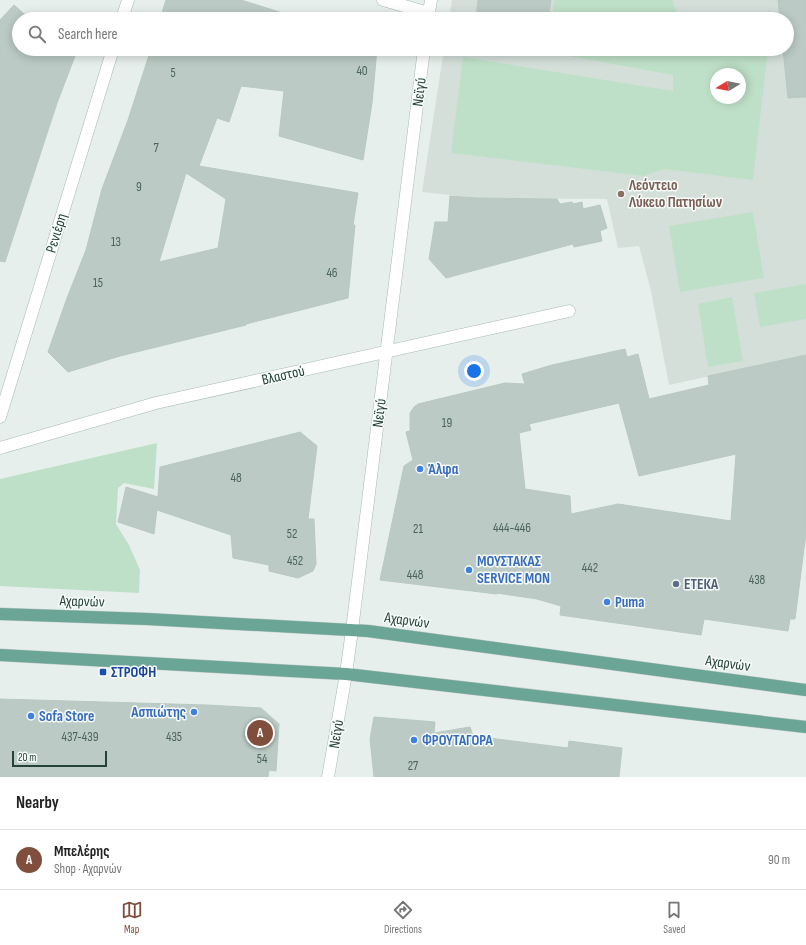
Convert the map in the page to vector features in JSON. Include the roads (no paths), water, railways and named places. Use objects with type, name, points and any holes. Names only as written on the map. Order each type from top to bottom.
[{"type":"main road","name":"Αχαρνών","points":[[0,614],[147,619],[352,630],[806,690]]},
{"type":"main road","points":[[0,655],[346,674],[806,726]]},
{"type":"street","points":[[124,12],[128,0]]},
{"type":"street","points":[[383,0],[418,12]]},
{"type":"street","points":[[430,12],[431,0]]},
{"type":"street","name":"Ρενιέρη","points":[[0,417],[111,56]]},
{"type":"street","name":"Νεϊγύ","points":[[328,777],[352,630],[423,56]]},
{"type":"street","name":"Βλαστού","points":[[0,448],[156,403],[569,311]]},
{"type":"place","name":"Λεόντειο Λύκειο Πατησίων","points":[[621,194]]},
{"type":"place","name":"Άλφα","points":[[420,469]]},
{"type":"place","name":"ΜΟΥΣΤΑΚΑΣ SERVICE ΜΟΝ","points":[[469,570]]},
{"type":"place","name":"ΕΤΕΚΑ","points":[[676,584]]},
{"type":"place","name":"Puma","points":[[607,602]]},
{"type":"place","name":"ΣΤΡΟΦΗ","points":[[103,672]]},
{"type":"place","name":"Ασπιώτης","points":[[194,712]]},
{"type":"place","name":"Sofa Store","points":[[31,716]]},
{"type":"place","name":"Μπελέρης","points":[[260,733]]},
{"type":"place","name":"ΦΡΟΥΤΑΓΟΡΑ","points":[[414,740]]}]
